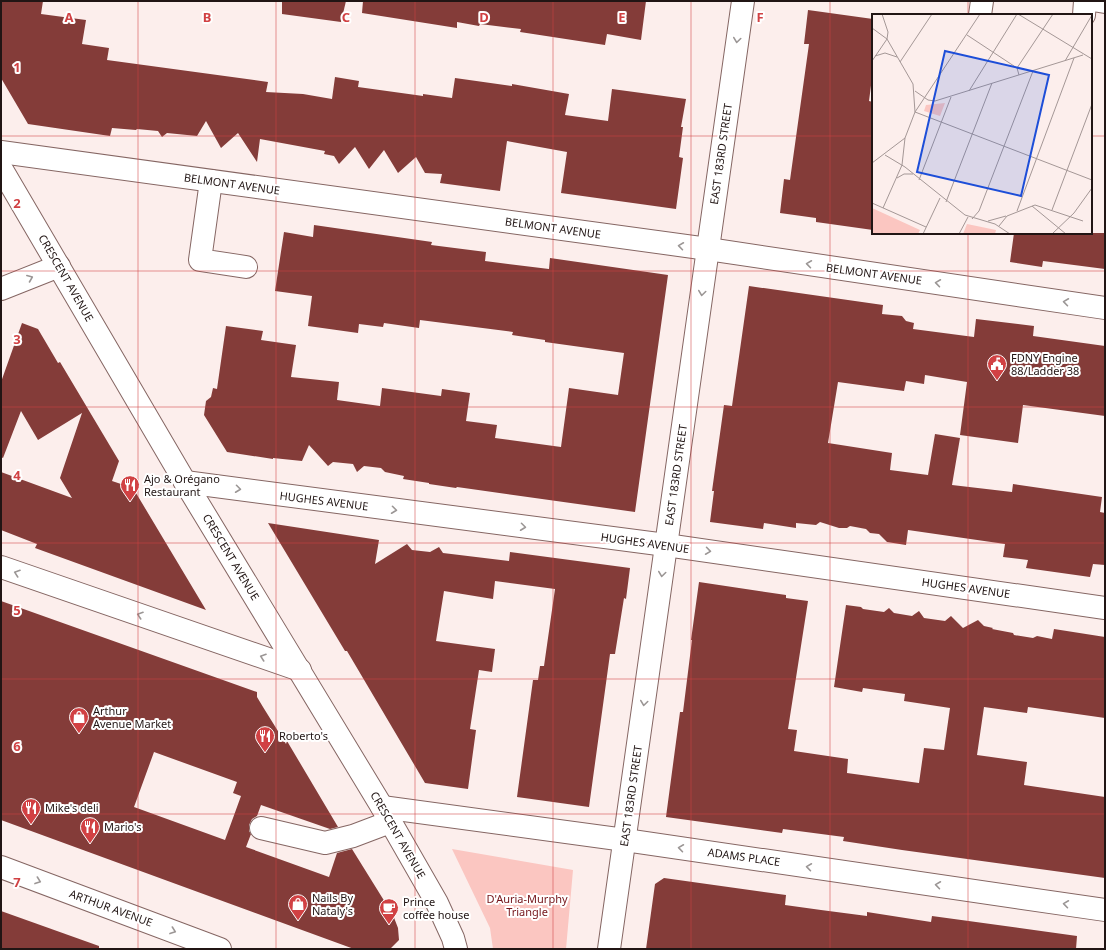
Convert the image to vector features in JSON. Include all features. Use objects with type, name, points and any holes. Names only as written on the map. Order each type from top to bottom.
[{"type":"street","name":"EAST 183RD STREET","points":[[609,949],[743,1]]},
{"type":"street","points":[[980,14],[982,1]]},
{"type":"street","points":[[1084,14],[1085,1]]},
{"type":"street","points":[[1099,1],[1105,2]]},
{"type":"street","name":"BELMONT AVENUE","points":[[1,152],[708,249],[1105,308]]},
{"type":"street","name":"CRESCENT AVENUE","points":[[1,168],[185,482],[300,670],[386,815],[437,903],[453,938],[456,949]]},
{"type":"street","points":[[211,181],[200,260],[246,267]]},
{"type":"street","points":[[1,289],[59,266]]},
{"type":"street","name":"HUGHES AVENUE","points":[[185,482],[666,545],[1105,608]]},
{"type":"street","points":[[1,567],[300,670]]},
{"type":"street","points":[[260,828],[325,843],[353,836],[386,815]]},
{"type":"street","name":"ADAMS PLACE","points":[[386,815],[625,840],[1105,910]]},
{"type":"street","name":"ARTHUR AVENUE","points":[[1,867],[220,949]]},
{"type":"green space","name":"D'Auria-Murphy Triangle","points":[[452,849],[573,870],[566,949],[493,949],[490,928]]},
{"type":"building","points":[[1,1],[43,1],[41,14],[86,20],[82,44],[109,48],[107,60],[268,82],[266,92],[303,94],[332,99],[335,77],[359,81],[358,87],[423,96],[423,94],[452,98],[455,78],[512,86],[512,84],[569,94],[565,115],[608,121],[612,89],[686,99],[681,127],[683,127],[679,157],[683,158],[676,209],[561,193],[567,152],[507,141],[500,191],[440,183],[442,174],[425,173],[416,157],[398,173],[384,150],[369,169],[355,147],[339,164],[334,156],[324,154],[325,151],[260,139],[257,162],[238,133],[221,148],[206,121],[197,136],[167,133],[162,137],[158,131],[112,128],[110,136],[28,124],[1,78]]},
{"type":"building","points":[[282,1],[346,1],[341,22],[282,14]]},
{"type":"building","points":[[363,1],[646,1],[641,40],[607,34],[605,45],[520,32],[521,29],[480,24],[479,26],[457,22],[457,28],[362,13]]},
{"type":"building","points":[[808,10],[872,19],[872,78],[869,101],[872,102],[872,230],[816,222],[816,218],[780,213],[784,179],[790,180],[809,44],[804,44]]},
{"type":"building","points":[[314,225],[432,242],[431,245],[486,252],[485,261],[549,269],[550,258],[668,275],[635,512],[429,484],[403,479],[404,476],[385,472],[381,468],[364,466],[357,472],[353,464],[333,462],[328,466],[309,445],[302,461],[273,459],[227,452],[204,415],[206,401],[211,397],[213,388],[217,389],[226,326],[263,331],[261,340],[296,345],[291,377],[339,382],[337,400],[380,406],[382,388],[441,396],[442,389],[470,393],[466,421],[497,425],[495,438],[561,447],[569,388],[618,395],[624,353],[545,342],[545,340],[512,335],[513,332],[420,320],[419,328],[384,323],[383,327],[359,324],[358,333],[308,326],[312,296],[275,291],[284,232],[313,237]]},
{"type":"building","points":[[1105,233],[1105,269],[1043,261],[1042,267],[1010,262],[1014,234]]},
{"type":"building","points":[[749,286],[883,305],[882,314],[902,316],[906,321],[914,323],[913,329],[974,337],[976,319],[1034,326],[1033,336],[1105,346],[1105,416],[1023,405],[1018,443],[960,435],[967,382],[925,375],[924,384],[906,381],[904,391],[838,382],[828,443],[892,453],[890,470],[928,475],[935,434],[960,438],[952,485],[1012,492],[1013,484],[1102,497],[1100,512],[1105,513],[1105,565],[1093,564],[1090,577],[1026,568],[1028,560],[1003,557],[1005,544],[908,530],[906,545],[887,542],[879,534],[870,533],[866,529],[850,526],[847,528],[839,528],[820,522],[816,525],[796,523],[796,528],[764,523],[763,529],[710,522],[714,491],[712,491],[724,405],[732,406]]},
{"type":"building","points":[[22,323],[38,329],[58,363],[60,362],[119,461],[112,481],[133,488],[206,610],[35,548],[37,544],[1,530],[1,472],[72,498],[60,478],[82,413],[38,440],[21,411],[3,458],[1,457],[1,382]]},
{"type":"building","points":[[268,523],[379,540],[375,564],[407,544],[412,550],[430,552],[439,547],[443,553],[509,561],[510,552],[630,568],[626,599],[624,598],[615,654],[610,654],[589,807],[517,797],[533,680],[538,680],[540,666],[544,666],[555,589],[495,581],[493,599],[444,591],[436,641],[495,649],[492,672],[479,670],[470,729],[476,730],[468,789],[425,783],[347,651],[345,651]]},
{"type":"building","points":[[699,582],[786,595],[786,598],[808,601],[788,729],[797,730],[794,751],[848,759],[847,773],[919,783],[924,748],[944,750],[950,708],[904,701],[905,694],[863,688],[862,692],[834,687],[846,605],[884,612],[889,608],[894,613],[912,616],[919,611],[924,618],[945,621],[951,616],[963,628],[978,620],[984,626],[993,628],[992,629],[1033,638],[1037,636],[1052,639],[1054,629],[1105,637],[1105,718],[1028,707],[1027,713],[984,707],[977,755],[1027,762],[1024,785],[1105,797],[1105,878],[843,841],[844,837],[783,829],[782,833],[666,817],[680,712],[683,712]]},
{"type":"building","points":[[1,601],[257,692],[257,697],[263,707],[286,744],[287,741],[338,827],[330,829],[261,805],[257,816],[252,819],[249,825],[249,831],[251,834],[246,847],[329,877],[337,853],[352,849],[393,915],[398,928],[399,940],[390,949],[354,949],[1,820]],"holes":[[[154,752],[237,782],[233,793],[241,796],[225,840],[134,807]]]},
{"type":"building","points":[[664,878],[786,895],[785,905],[867,916],[867,912],[931,922],[932,916],[1077,936],[1076,949],[646,949],[655,884]]},
{"type":"building","points":[[1,911],[99,946],[99,949],[1,949]]},
{"type":"place","name":"FDNY Engine 88/Ladder 38","points":[[997,381]]},
{"type":"place","name":"Ajo & Orégano Restaurant","points":[[130,502]]},
{"type":"place","name":"Arthur Avenue Market","points":[[79,734]]},
{"type":"place","name":"Roberto's","points":[[265,753]]},
{"type":"place","name":"Mike's deli","points":[[31,825]]},
{"type":"place","name":"Mario's","points":[[90,844]]},
{"type":"place","name":"Nails By Nataly's","points":[[298,921]]},
{"type":"place","name":"Prince coffee house","points":[[389,925]]}]
